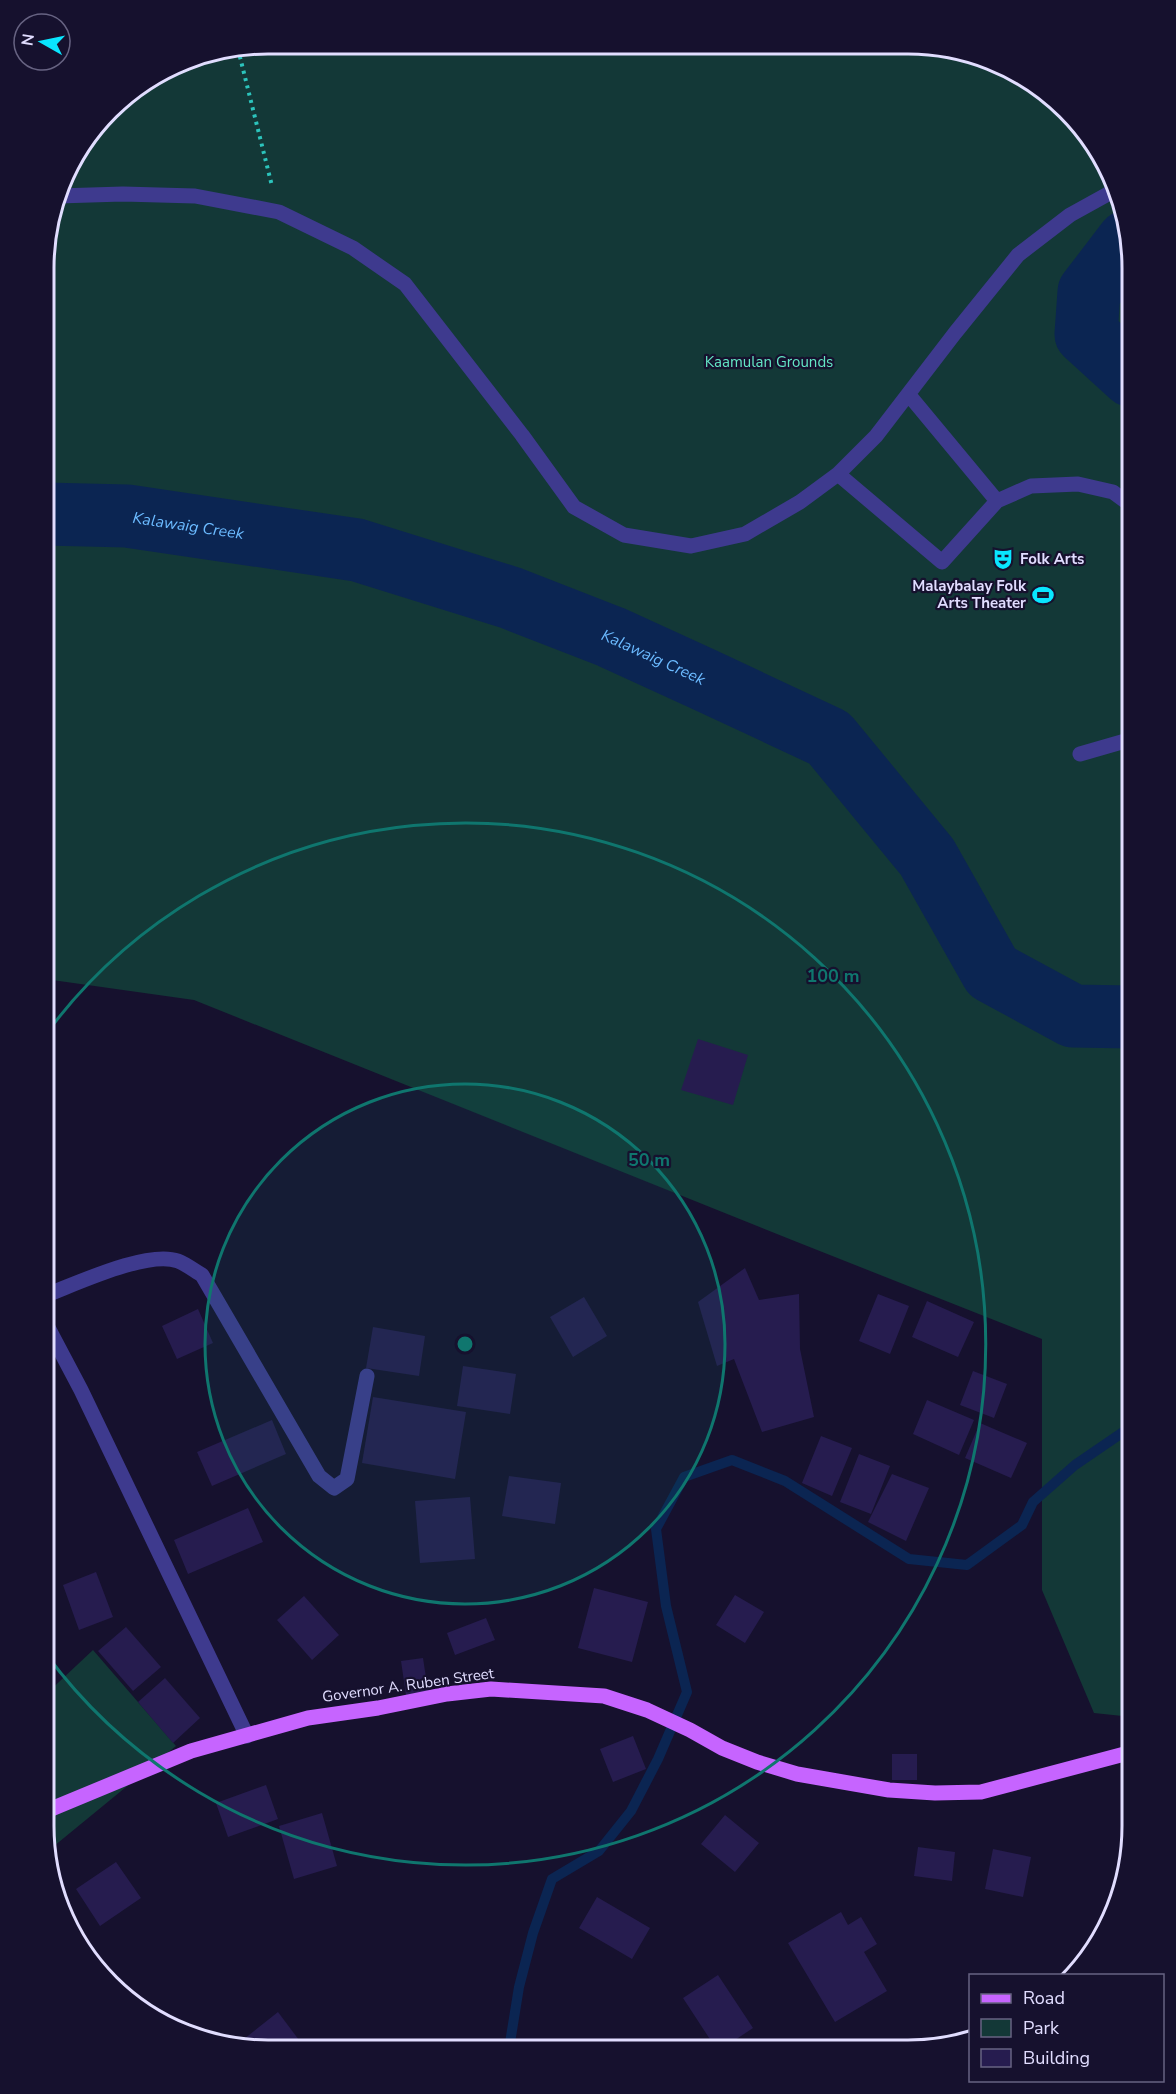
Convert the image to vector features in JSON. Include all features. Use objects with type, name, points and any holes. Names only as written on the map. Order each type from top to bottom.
[{"type":"main road","name":"Governor A. Ruben Street","points":[[54,1808],[190,1751],[308,1718],[378,1708],[447,1694],[491,1689],[604,1696],[647,1710],[722,1748],[757,1762],[797,1774],[889,1790],[981,1792],[1122,1755]]},
{"type":"street","points":[[66,196],[123,194],[195,196],[279,212],[353,248],[405,284],[522,435],[574,507],[624,535],[691,546],[746,534],[800,502],[838,474],[876,436],[1018,255],[1070,215],[1109,193]]},
{"type":"street","points":[[909,395],[997,501]]},
{"type":"street","points":[[838,474],[942,562],[997,501],[1031,486],[1078,484],[1113,492],[1122,499]]},
{"type":"street","points":[[1080,754],[1122,742]]},
{"type":"street","points":[[54,1292],[124,1266],[157,1258],[178,1261],[202,1275],[319,1476],[334,1488],[347,1479],[367,1376]]},
{"type":"street","points":[[54,1339],[81,1390],[247,1736]]},
{"type":"path","points":[[240,56],[279,212]]},
{"type":"green space","name":"Kaamulan Grounds","points":[[254,54],[922,54],[964,61],[990,70],[1027,90],[1049,107],[1078,138],[1100,173],[1115,212],[1122,254],[1122,1716],[1094,1713],[1042,1590],[1042,1339],[194,1000],[54,980],[54,254],[61,212],[70,186],[90,149],[107,127],[138,98],[173,76],[212,61]]},
{"type":"green space","points":[[93,1650],[176,1746],[55,1845],[54,1840],[54,1687]]},
{"type":"building","points":[[698,1039],[748,1055],[733,1105],[681,1090]]},
{"type":"building","points":[[745,1268],[759,1300],[799,1294],[800,1349],[814,1417],[762,1432],[734,1359],[717,1366],[698,1302]]},
{"type":"building","points":[[878,1294],[909,1306],[890,1354],[859,1341]]},
{"type":"building","points":[[584,1297],[607,1336],[573,1357],[550,1317]]},
{"type":"building","points":[[927,1301],[974,1322],[958,1357],[912,1337]]},
{"type":"building","points":[[198,1309],[213,1343],[177,1359],[162,1326]]},
{"type":"building","points":[[373,1327],[425,1336],[419,1376],[366,1368]]},
{"type":"building","points":[[463,1366],[516,1374],[510,1414],[457,1406]]},
{"type":"building","points":[[973,1371],[1007,1384],[994,1418],[960,1405]]},
{"type":"building","points":[[373,1397],[466,1412],[455,1479],[362,1463]]},
{"type":"building","points":[[927,1400],[974,1420],[959,1455],[913,1434]]},
{"type":"building","points":[[272,1420],[286,1454],[212,1486],[197,1452]]},
{"type":"building","points":[[980,1423],[1027,1443],[1011,1478],[965,1458]]},
{"type":"building","points":[[821,1436],[852,1448],[832,1496],[802,1483]]},
{"type":"building","points":[[859,1454],[890,1466],[871,1514],[840,1502]]},
{"type":"building","points":[[892,1474],[929,1488],[906,1541],[868,1522]]},
{"type":"building","points":[[509,1476],[561,1483],[555,1524],[502,1516]]},
{"type":"building","points":[[470,1497],[475,1559],[420,1563],[415,1501]]},
{"type":"building","points":[[248,1508],[263,1542],[188,1574],[174,1540]]},
{"type":"building","points":[[96,1572],[113,1617],[79,1630],[63,1585]]},
{"type":"building","points":[[594,1588],[648,1602],[632,1662],[578,1648]]},
{"type":"building","points":[[735,1595],[764,1612],[745,1643],[716,1625]]},
{"type":"building","points":[[304,1596],[339,1635],[312,1660],[277,1620]]},
{"type":"building","points":[[486,1618],[495,1640],[455,1655],[447,1633]]},
{"type":"building","points":[[126,1627],[161,1667],[133,1691],[98,1651]]},
{"type":"building","points":[[423,1658],[428,1691],[406,1695],[401,1661]]},
{"type":"building","points":[[165,1678],[200,1718],[173,1743],[138,1702]]},
{"type":"building","points":[[633,1736],[646,1769],[613,1782],[600,1749]]},
{"type":"building","points":[[892,1754],[917,1754],[917,1780],[892,1780]]},
{"type":"building","points":[[266,1785],[278,1819],[228,1837],[216,1803]]},
{"type":"building","points":[[322,1813],[337,1866],[294,1879],[279,1826]]},
{"type":"building","points":[[725,1815],[759,1843],[735,1872],[701,1844]]},
{"type":"building","points":[[918,1847],[955,1852],[952,1881],[914,1876]]},
{"type":"building","points":[[993,1849],[1031,1857],[1023,1897],[985,1889]]},
{"type":"building","points":[[116,1862],[141,1898],[100,1926],[76,1889]]},
{"type":"building","points":[[597,1897],[650,1928],[632,1959],[579,1928]]},
{"type":"building","points":[[841,1912],[848,1925],[861,1917],[877,1944],[864,1952],[887,1991],[835,2022],[788,1943]]},
{"type":"building","points":[[718,1975],[753,2028],[735,2040],[710,2040],[683,1998]]},
{"type":"building","points":[[278,2012],[299,2040],[254,2040],[245,2039]]},
{"type":"waterway","name":"Kalawaig Creek","points":[[1121,250],[1089,292],[1086,334],[1122,367]]},
{"type":"waterway","name":"Kalawaig Creek","points":[[54,514],[127,516],[357,550],[511,598],[611,637],[829,738],[927,857],[992,972],[1073,1016],[1122,1017]]},
{"type":"waterway","points":[[510,2040],[519,1987],[533,1933],[552,1879],[599,1851],[631,1811],[658,1759],[687,1692],[666,1606],[656,1529],[684,1477],[732,1460],[785,1481],[909,1559],[967,1565],[1022,1525],[1033,1502],[1075,1465],[1122,1433]]},
{"type":"place","name":"Folk Arts","points":[[1003,559]]},
{"type":"place","name":"Malaybalay Folk Arts Theater","points":[[1043,595]]}]
